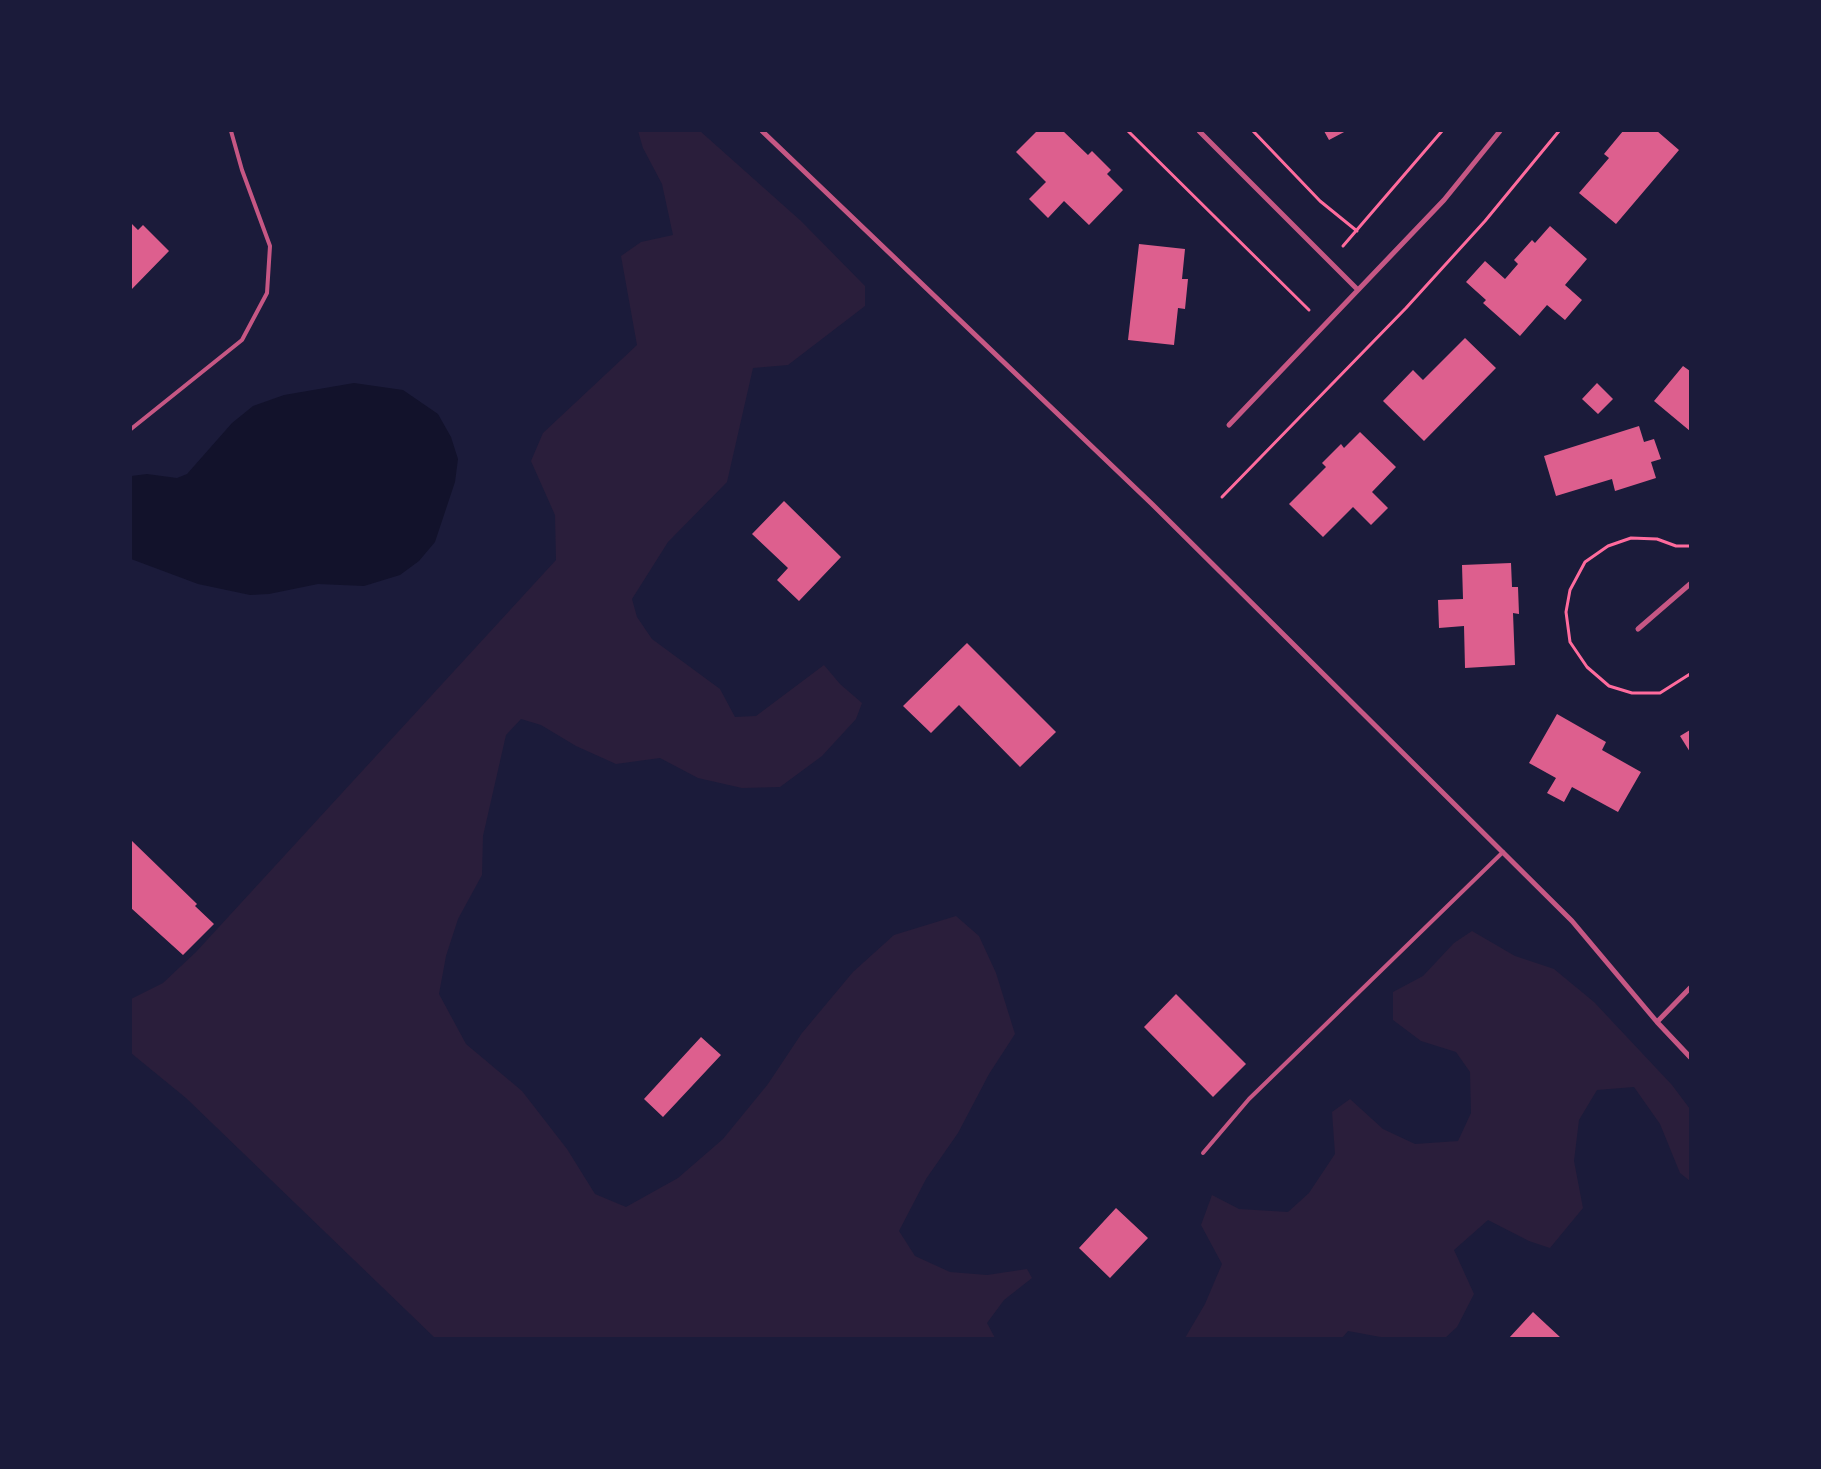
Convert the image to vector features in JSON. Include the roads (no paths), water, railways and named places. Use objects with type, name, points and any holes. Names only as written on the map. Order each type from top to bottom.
[{"type":"street","points":[[762,131],[1159,511],[1503,852],[1572,921],[1657,1022],[1690,1057]]},
{"type":"street","points":[[1199,131],[1357,289]]},
{"type":"street","points":[[1229,425],[1444,200],[1500,131]]},
{"type":"street","points":[[1638,629],[1690,584]]},
{"type":"street","points":[[1657,1022],[1690,988]]},
{"type":"lane","points":[[131,429],[242,340],[267,293],[270,246],[242,170],[231,131]]},
{"type":"lane","points":[[1203,1153],[1249,1099],[1503,852]]}]
